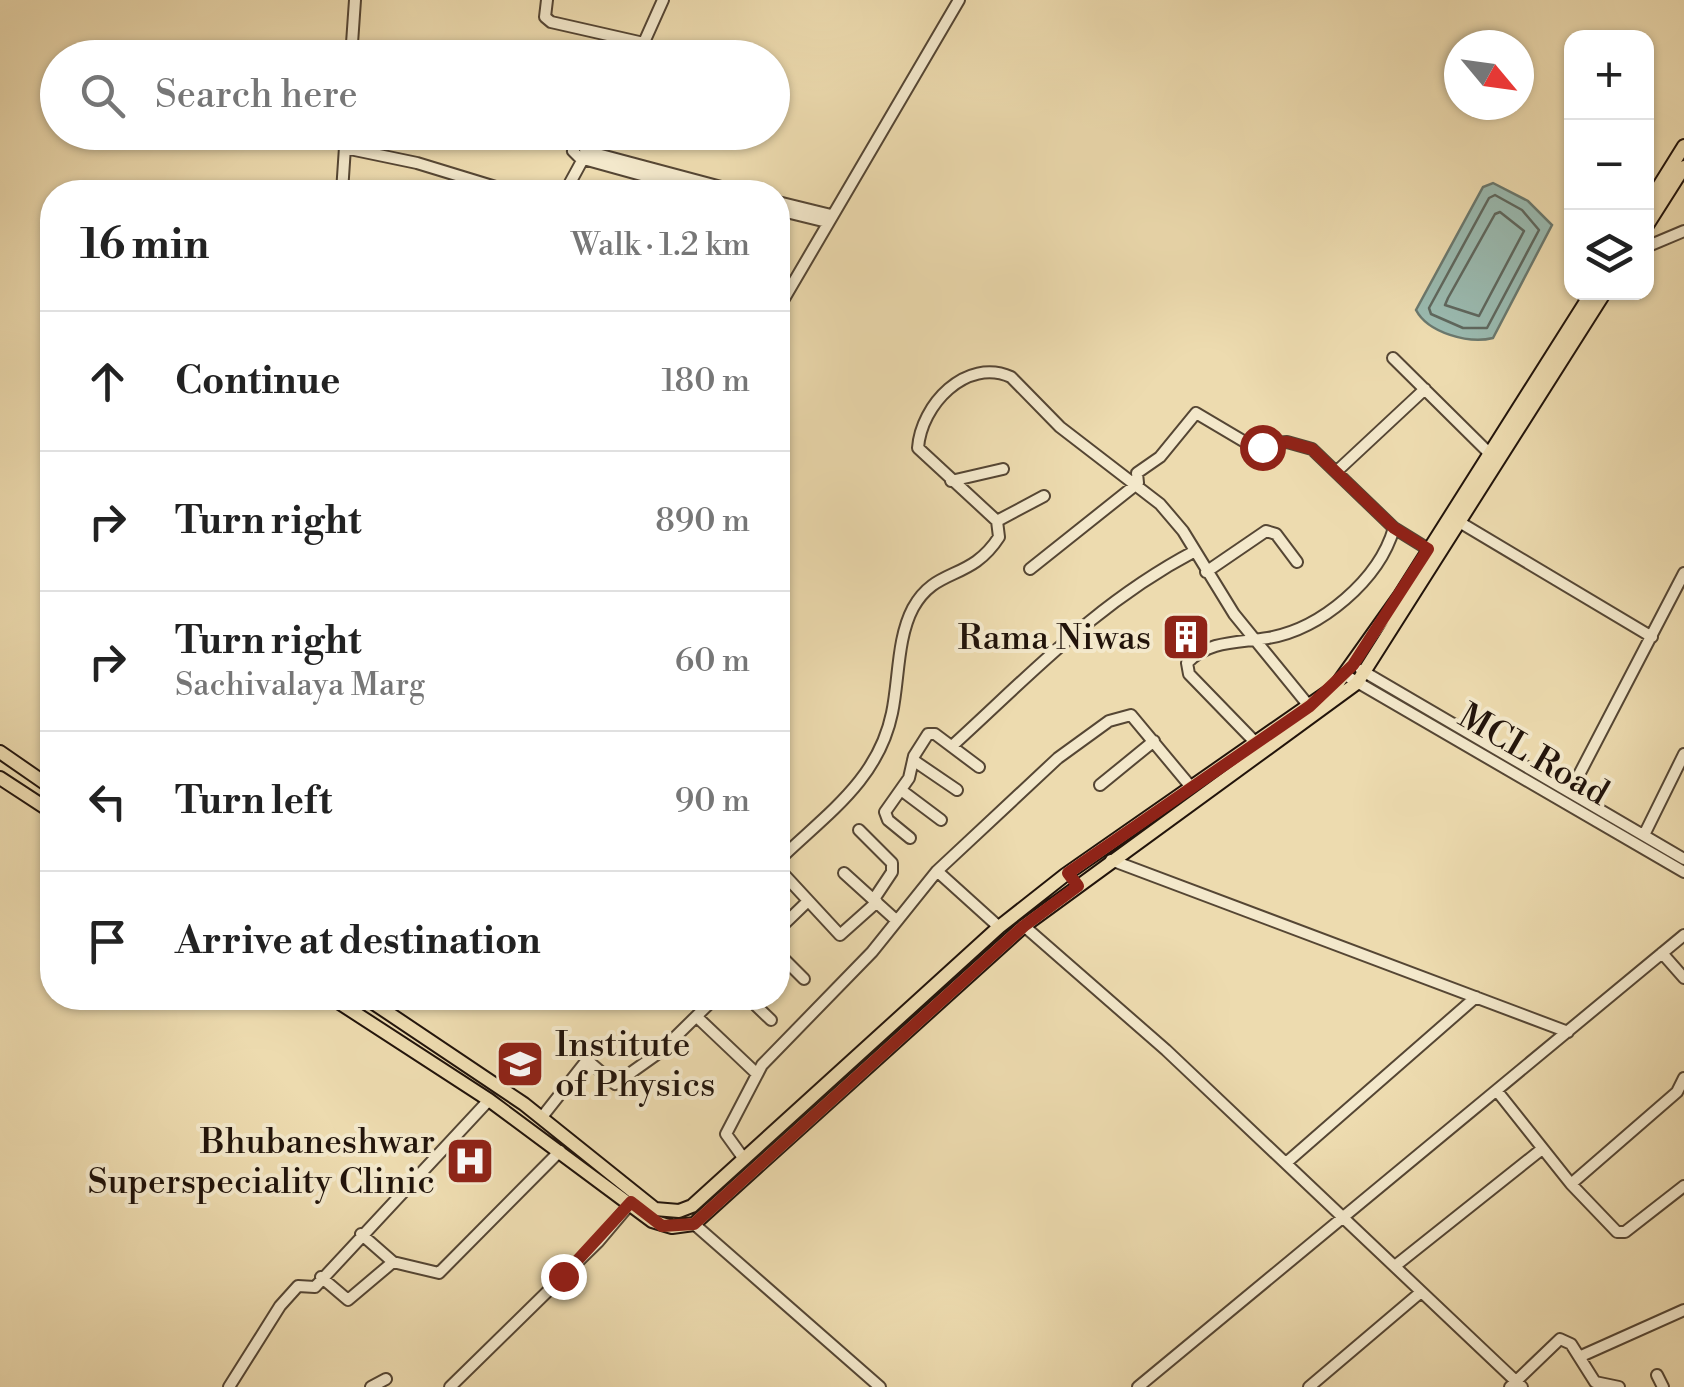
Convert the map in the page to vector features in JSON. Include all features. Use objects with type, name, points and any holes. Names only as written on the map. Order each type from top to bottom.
[{"type":"main road","points":[[1654,194],[1684,146]]},
{"type":"main road","points":[[1654,214],[1684,167]]},
{"type":"main road","points":[[384,1010],[518,1099],[655,1208],[665,1212],[692,1206],[1000,928],[1068,873],[1355,674],[1428,549],[1587,300]]},
{"type":"main road","points":[[350,1010],[508,1113],[662,1226],[694,1224],[1024,926],[1355,674],[1461,523],[1600,300]]},
{"type":"main road","points":[[0,752],[40,780]]},
{"type":"main road","points":[[0,778],[40,804]]},
{"type":"main road","points":[[1068,873],[1078,886]]},
{"type":"main road","points":[[508,1113],[518,1099]]},
{"type":"street","points":[[352,40],[355,0]]},
{"type":"street","points":[[547,0],[545,17],[551,22],[630,40]]},
{"type":"street","points":[[640,40],[660,0]]},
{"type":"street","points":[[641,40],[660,0]]},
{"type":"street","points":[[790,288],[959,0]]},
{"type":"street","points":[[343,180],[345,150]]},
{"type":"street","points":[[355,150],[473,180]]},
{"type":"street","points":[[574,150],[582,159],[660,180]]},
{"type":"street","points":[[586,150],[695,180]]},
{"type":"street","points":[[571,180],[582,159]]},
{"type":"street","points":[[790,206],[829,219]]},
{"type":"street","points":[[790,212],[829,219]]},
{"type":"street","points":[[1654,244],[1684,231]]},
{"type":"street","points":[[1393,358],[1489,453]]},
{"type":"street","points":[[790,853],[862,783],[886,738],[911,612],[936,581],[976,566],[999,537],[997,521],[918,448],[920,434],[956,380],[970,374],[1001,373],[1028,392],[1070,436],[1138,483],[1183,531],[1206,572],[1310,706]]},
{"type":"street","points":[[1336,472],[1425,389]]},
{"type":"street","points":[[1138,483],[1137,474],[1160,457],[1196,413],[1250,445],[1302,443],[1394,528],[1428,549]]},
{"type":"street","points":[[951,481],[1003,469]]},
{"type":"street","points":[[1030,569],[1138,483]]},
{"type":"street","points":[[997,521],[1044,496]]},
{"type":"street","points":[[1461,523],[1652,637]]},
{"type":"street","points":[[1255,742],[1187,669],[1190,660],[1206,648],[1287,633],[1337,606],[1373,570],[1394,528]]},
{"type":"street","points":[[1206,572],[1266,530],[1276,534],[1297,562]]},
{"type":"street","points":[[952,746],[1100,610],[1138,581],[1195,551]]},
{"type":"street","points":[[1570,792],[1652,637],[1679,595],[1684,573]]},
{"type":"street","name":"MCL Road","points":[[1355,674],[1684,859]]},
{"type":"street","name":"MCL Road","points":[[1355,674],[1684,872]]},
{"type":"street","points":[[744,1159],[726,1134],[756,1072],[897,921],[937,871],[1019,792],[1109,721],[1131,716],[1191,788]]},
{"type":"street","points":[[910,838],[884,816],[932,733],[980,767]]},
{"type":"street","points":[[1100,785],[1154,741]]},
{"type":"street","points":[[1644,836],[1684,754]]},
{"type":"street","points":[[913,760],[956,790]]},
{"type":"street","points":[[901,790],[941,820]]},
{"type":"street","points":[[790,880],[840,935],[875,901],[892,872],[892,863],[859,830]]},
{"type":"street","points":[[1111,860],[1568,1032]]},
{"type":"street","points":[[937,871],[1000,928]]},
{"type":"street","points":[[844,873],[897,921]]},
{"type":"street","points":[[790,918],[807,902]]},
{"type":"street","points":[[1024,926],[1345,1217],[1516,1385],[1560,1339],[1567,1340],[1595,1382],[1619,1387]]},
{"type":"street","points":[[1138,1387],[1684,935]]},
{"type":"street","points":[[1662,954],[1684,978]]},
{"type":"street","points":[[790,965],[804,979]]},
{"type":"street","points":[[1286,1162],[1476,997]]},
{"type":"street","points":[[542,1117],[587,1060],[615,1084],[652,1058],[704,1010]]},
{"type":"street","points":[[761,1010],[771,1020]]},
{"type":"street","points":[[697,1017],[756,1072]]},
{"type":"street","points":[[1570,1184],[1681,1094],[1684,1078]]},
{"type":"street","points":[[1497,1091],[1570,1184],[1609,1226],[1625,1232],[1684,1186]]},
{"type":"street","points":[[228,1387],[280,1306],[298,1286],[311,1290],[489,1100]]},
{"type":"street","points":[[1394,1266],[1542,1149]]},
{"type":"street","points":[[361,1234],[393,1262],[439,1274],[560,1152]]},
{"type":"street","points":[[450,1387],[598,1242],[631,1202]]},
{"type":"street","points":[[694,1224],[880,1387]]},
{"type":"street","points":[[321,1277],[348,1300],[393,1262]]},
{"type":"street","points":[[1308,1387],[1421,1292]]},
{"type":"street","points":[[1579,1357],[1684,1310]]},
{"type":"street","points":[[1657,1375],[1663,1387]]},
{"type":"street","points":[[371,1387],[386,1379]]},
{"type":"water","points":[[1493,183],[1528,201],[1552,225],[1493,338],[1461,338],[1439,331],[1416,310],[1483,187]]},
{"type":"place","name":"Rama Niwas","points":[[1186,637]]},
{"type":"place","name":"Institute of Physics","points":[[520,1064]]},
{"type":"place","name":"Bhubaneshwar Superspeciality Clinic","points":[[470,1161]]},
{"type":"route","points":[[563,1276],[631,1202],[662,1226],[694,1224],[1024,926],[1078,886],[1068,873],[1310,706],[1345,676],[1428,549],[1394,528],[1312,449],[1302,443],[1287,442],[1262,447]]}]
